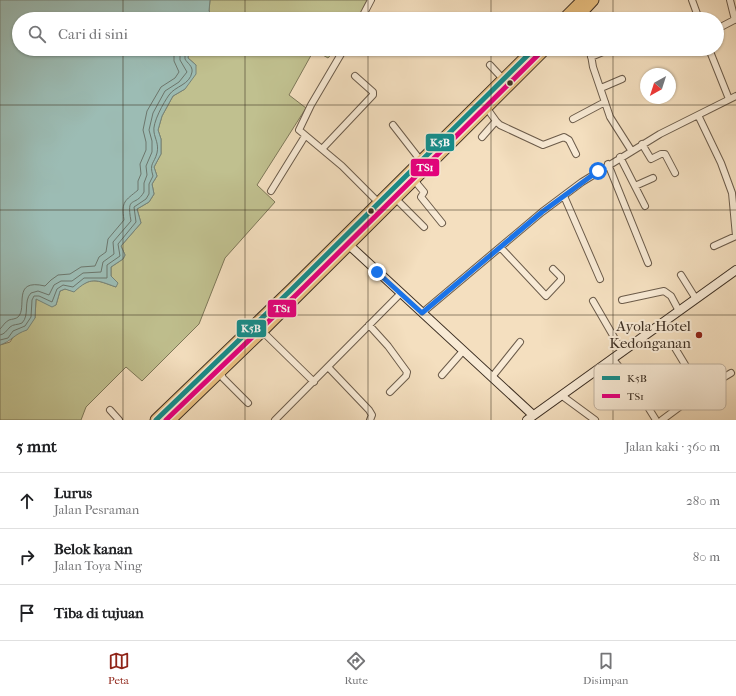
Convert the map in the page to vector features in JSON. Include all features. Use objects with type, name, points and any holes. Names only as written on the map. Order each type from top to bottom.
[{"type":"highway","points":[[571,12],[583,0]]},
{"type":"highway","points":[[584,12],[593,0]]},
{"type":"highway","points":[[170,420],[262,332],[346,242],[379,203],[504,79],[531,56]]},
{"type":"highway","points":[[156,420],[346,242],[396,199],[486,107],[533,56]]},
{"type":"street","points":[[365,12],[371,0]]},
{"type":"street","points":[[692,0],[697,12]]},
{"type":"street","points":[[724,26],[735,20],[730,0]]},
{"type":"street","points":[[340,56],[301,122],[299,130],[322,148],[379,203]]},
{"type":"street","points":[[712,56],[729,99]]},
{"type":"street","points":[[591,57],[604,102],[614,125],[631,150]]},
{"type":"street","points":[[490,65],[504,79]]},
{"type":"street","points":[[322,148],[373,95],[373,92],[355,76]]},
{"type":"street","points":[[601,88],[622,80]]},
{"type":"street","points":[[422,313],[564,196],[608,164],[642,144],[736,96]]},
{"type":"street","points":[[572,119],[604,102]]},
{"type":"street","points":[[486,107],[500,125],[543,145],[564,137],[569,140],[576,154]]},
{"type":"street","points":[[698,115],[721,163],[732,193],[736,236],[714,246]]},
{"type":"street","points":[[482,137],[496,121]]},
{"type":"street","points":[[393,124],[421,162]]},
{"type":"street","points":[[271,190],[305,136]]},
{"type":"street","points":[[642,144],[651,159],[661,154],[665,154],[675,173]]},
{"type":"street","points":[[620,157],[646,206]]},
{"type":"street","points":[[608,164],[648,263]]},
{"type":"street","points":[[635,186],[653,178]]},
{"type":"street","points":[[414,180],[424,192],[421,197],[442,222]]},
{"type":"street","points":[[564,196],[600,279]]},
{"type":"street","points":[[396,199],[424,227]]},
{"type":"street","points":[[346,242],[492,377],[530,418],[594,372]]},
{"type":"street","points":[[501,248],[546,296],[561,280],[553,269]]},
{"type":"street","points":[[604,364],[736,270]]},
{"type":"street","points":[[680,275],[696,299]]},
{"type":"street","points":[[622,300],[664,291],[671,296],[679,310]]},
{"type":"street","points":[[275,420],[308,389],[401,293]]},
{"type":"street","points":[[593,301],[622,351]]},
{"type":"street","points":[[369,325],[388,346],[407,372],[406,376],[390,392]]},
{"type":"street","points":[[262,332],[314,382]]},
{"type":"street","points":[[492,377],[520,342]]},
{"type":"street","points":[[675,348],[685,364]]},
{"type":"street","points":[[442,375],[463,351]]},
{"type":"street","points":[[612,358],[617,364]]},
{"type":"street","points":[[328,367],[372,415],[370,420]]},
{"type":"street","points":[[220,372],[223,378],[248,403]]},
{"type":"street","points":[[726,376],[731,373]]},
{"type":"street","points":[[562,396],[595,420]]},
{"type":"street","points":[[110,410],[119,420]]},
{"type":"street","points":[[650,410],[656,420]]},
{"type":"street","points":[[662,420],[675,410]]},
{"type":"green space","points":[[210,0],[370,0],[364,12],[209,11]]},
{"type":"green space","points":[[188,56],[311,56],[289,95],[306,108],[257,185],[275,202],[225,258],[199,324],[142,381],[126,367],[86,407],[81,420],[0,420],[0,345],[10,342],[15,334],[35,318],[36,299],[56,305],[60,291],[65,289],[74,291],[89,281],[98,281],[116,287],[111,276],[111,267],[123,259],[125,255],[121,246],[141,223],[137,209],[149,202],[154,194],[152,184],[157,176],[154,167],[161,154],[161,139],[158,130],[162,116],[173,96],[185,89],[196,65],[188,58]]},
{"type":"water","points":[[0,0],[210,0],[210,12],[12,12],[12,56],[188,56],[188,58],[196,65],[196,74],[185,89],[173,96],[162,116],[158,130],[161,139],[161,154],[154,167],[157,176],[152,184],[154,194],[149,202],[137,209],[141,223],[121,246],[125,255],[123,259],[111,267],[111,276],[118,283],[116,287],[94,281],[85,283],[74,292],[65,289],[60,291],[56,305],[52,307],[36,299],[35,318],[27,330],[19,333],[7,342],[0,345]]},
{"type":"transit line","name":"K5B","points":[[156,420],[292,289],[527,56]]},
{"type":"transit line","name":"TS1","points":[[166,420],[297,294],[537,56]]},
{"type":"place","name":"Ayola Hotel Kedonganan","points":[[699,335]]},
{"type":"route","points":[[377,272],[422,313],[494,254],[542,212],[598,171]]}]
